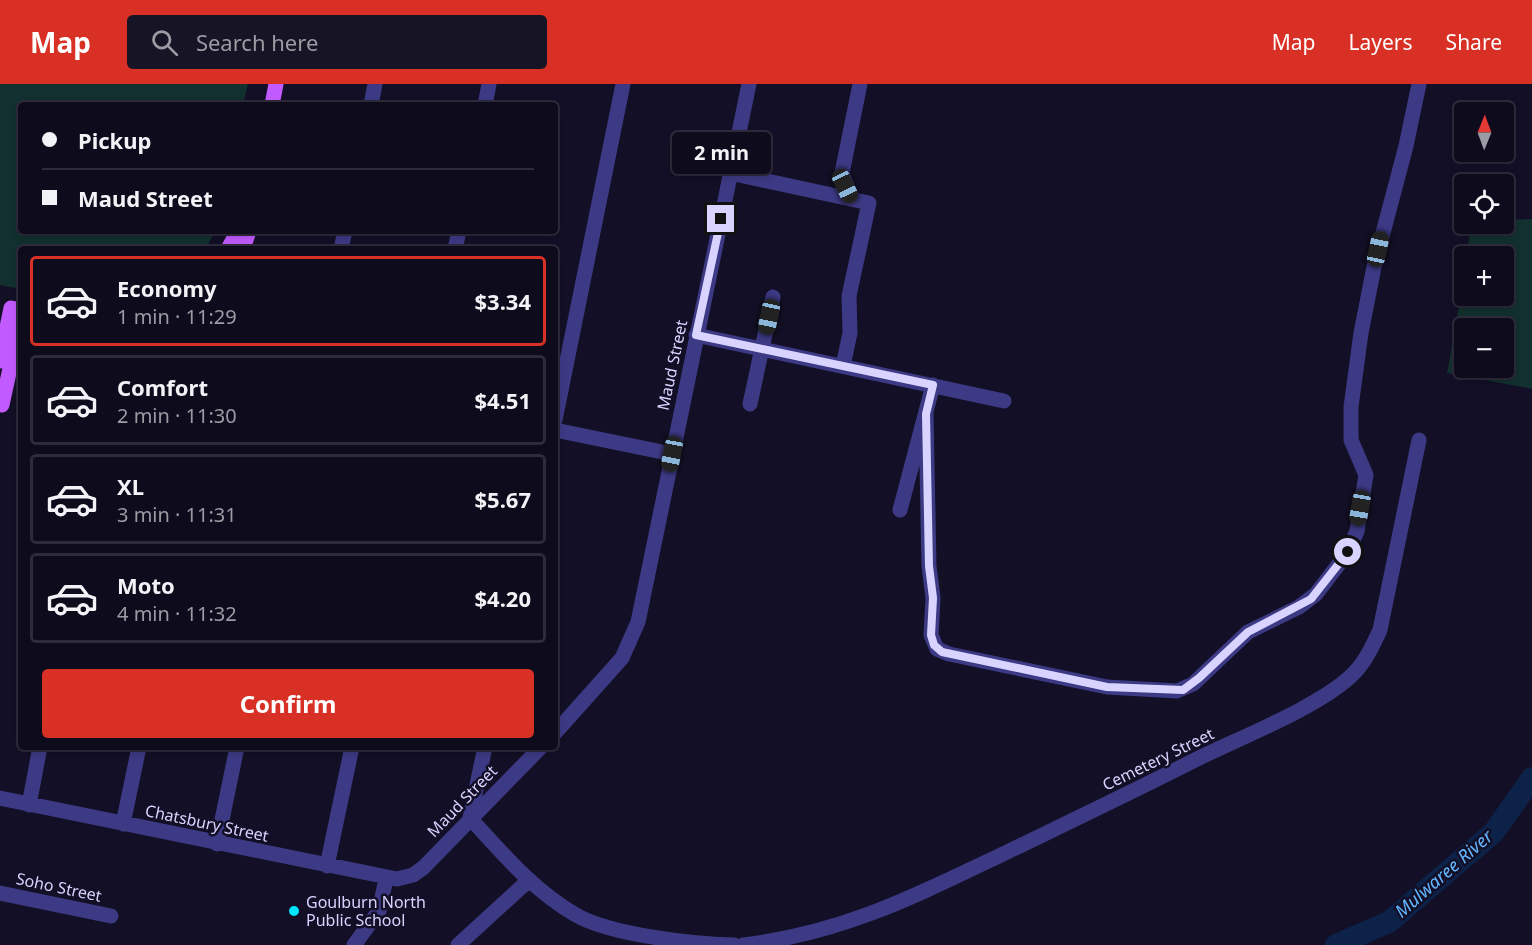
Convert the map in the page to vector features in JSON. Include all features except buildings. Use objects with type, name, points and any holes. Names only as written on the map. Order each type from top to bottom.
[{"type":"main road","points":[[273,102],[276,84]]},
{"type":"main road","points":[[0,361],[13,316]]},
{"type":"main road","points":[[1,408],[13,316]]},
{"type":"main road","points":[[1,408],[18,362]]},
{"type":"street","points":[[372,102],[375,84]]},
{"type":"street","points":[[486,102],[489,84]]},
{"type":"street","points":[[558,405],[623,84]]},
{"type":"street","name":"Maud Street","points":[[558,730],[608,675],[632,640],[641,611],[749,84]]},
{"type":"street","points":[[852,199],[842,173],[860,84]]},
{"type":"street","points":[[933,385],[926,414],[929,566],[933,598],[931,635],[937,649],[949,654],[1107,687],[1170,691],[1183,690],[1193,684],[1243,636],[1311,599],[1348,552],[1355,538],[1366,475],[1352,440],[1349,423],[1361,333],[1382,232],[1406,146],[1419,84]]},
{"type":"street","points":[[730,173],[869,203],[849,296],[850,333],[843,366]]},
{"type":"street","points":[[750,404],[773,297]]},
{"type":"street","points":[[696,335],[1004,401]]},
{"type":"street","points":[[900,510],[922,418],[926,414]]},
{"type":"street","points":[[558,431],[672,454]]},
{"type":"street","name":"Cemetery Street","points":[[743,945],[796,937],[879,912],[1124,796],[1295,711],[1352,676],[1368,655],[1380,630],[1419,440]]},
{"type":"street","points":[[29,805],[39,750]]},
{"type":"street","points":[[123,824],[138,750]]},
{"type":"street","points":[[217,844],[236,750]]},
{"type":"street","points":[[327,866],[351,750]]},
{"type":"street","points":[[484,750],[470,818],[529,880],[578,916],[656,937],[700,944],[734,945]]},
{"type":"street","name":"Maud Street","points":[[407,877],[423,867],[538,750]]},
{"type":"street","name":"Chatsbury Street","points":[[0,798],[386,879],[407,877]]},
{"type":"street","points":[[354,945],[379,911],[386,879]]},
{"type":"street","points":[[458,945],[529,880]]},
{"type":"street","name":"Soho Street","points":[[0,892],[111,916]]},
{"type":"green space","points":[[0,84],[248,84],[244,102],[18,102],[18,234],[214,234],[208,246],[18,246],[18,288],[0,285]]},
{"type":"green space","points":[[1532,219],[1532,389],[1474,378],[1514,378],[1514,318],[1457,318],[1459,306],[1514,306],[1514,246],[1468,246],[1470,234],[1514,234],[1514,220]]},
{"type":"green space","points":[[1454,334],[1454,374],[1447,373]]},
{"type":"waterway","name":"Mulwaree River","points":[[1336,945],[1389,922],[1494,832],[1532,778]]},
{"type":"place","name":"Goulburn North Public School","points":[[294,911]]},
{"type":"route","points":[[721,219],[696,335],[933,385],[926,414],[929,566],[933,589],[931,635],[934,645],[942,652],[1107,687],[1183,690],[1193,684],[1248,632],[1311,599],[1348,552]]}]
